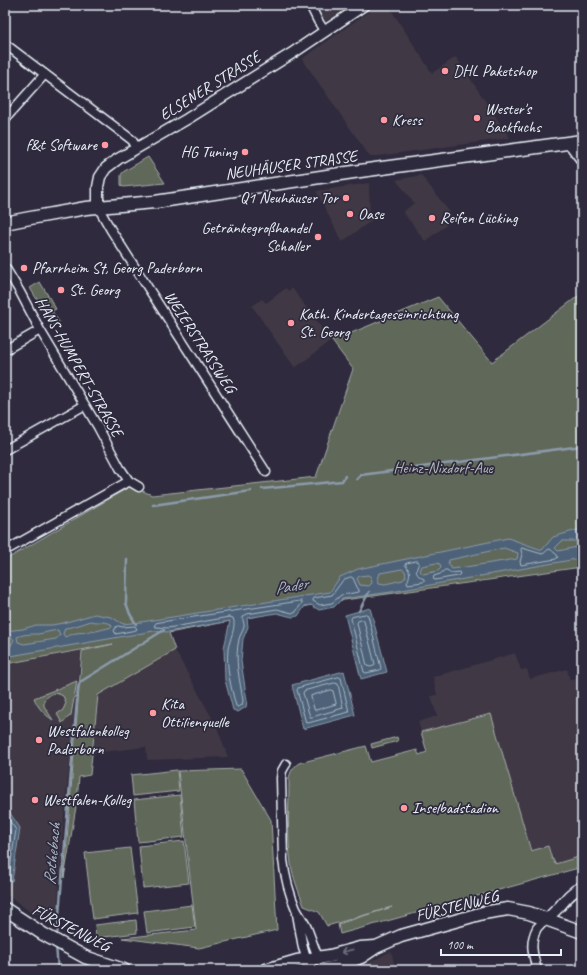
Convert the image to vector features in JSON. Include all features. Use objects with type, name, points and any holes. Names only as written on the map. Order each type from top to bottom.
[{"type":"main road","name":"NEUHÄUSER STRASSE","points":[[5,223],[98,207],[155,202],[360,171],[582,141]]},
{"type":"main road","name":"FÜRSTENWEG","points":[[5,909],[50,938],[85,957],[124,970]]},
{"type":"main road","name":"FÜRSTENWEG","points":[[324,970],[361,957],[376,947],[401,936],[455,920],[508,909],[529,912],[582,932]]},
{"type":"main road","name":"FÜRSTENWEG","points":[[266,970],[297,961],[313,962],[360,948],[376,947]]},
{"type":"street","points":[[310,5],[325,32]]},
{"type":"street","name":"ELSENER STRASSE","points":[[98,207],[98,187],[100,176],[106,168],[118,159],[187,119],[294,52],[364,5]]},
{"type":"street","points":[[5,44],[132,140],[137,148]]},
{"type":"street","points":[[5,119],[45,74]]},
{"type":"street","points":[[568,143],[582,162]]},
{"type":"street","name":"WEIERSTRASSWEG","points":[[98,207],[266,472]]},
{"type":"street","name":"HANS-HUMPERT-STRASSE","points":[[5,267],[40,330],[98,427],[120,468],[129,481],[139,487]]},
{"type":"street","points":[[5,350],[40,330]]},
{"type":"street","points":[[5,450],[85,405]]},
{"type":"street","points":[[10,548],[129,481]]},
{"type":"street","points":[[286,764],[282,770],[281,778],[283,860],[288,886],[296,910],[307,928],[313,946],[313,962],[324,970]]},
{"type":"street","points":[[537,970],[532,947],[538,927],[571,894],[582,887]]},
{"type":"shaded area","points":[[315,5],[352,5],[323,23]]},
{"type":"shaded area","points":[[378,5],[388,5],[432,73],[456,57],[510,138],[370,157],[302,59]]},
{"type":"shaded area","points":[[421,175],[455,219],[425,241],[403,212],[414,203],[396,180]]},
{"type":"shaded area","points":[[369,183],[370,214],[372,217],[371,221],[342,242],[316,191]]},
{"type":"shaded area","name":"Kath. Kindertageseinrichtung St. Georg","points":[[286,288],[288,291],[292,288],[331,341],[295,368],[252,306],[262,299],[266,303]]},
{"type":"shaded area","name":"Kita Ottilienquelle","points":[[175,650],[217,727],[228,757],[147,760],[146,747],[93,753],[98,695]]},
{"type":"shaded area","name":"Westfalenkolleg Paderborn","points":[[81,651],[64,816],[57,911],[33,914],[5,893],[5,664]]},
{"type":"shaded area","points":[[515,653],[521,670],[527,669],[530,679],[567,669],[570,680],[582,677],[582,856],[556,864],[548,846],[531,851],[491,714],[421,732],[418,722],[437,716],[431,696],[437,695],[433,677]]},
{"type":"shaded area","points":[[391,951],[396,970],[355,970]]},
{"type":"green space","points":[[148,157],[165,183],[123,187],[121,185],[121,175],[123,172]]},
{"type":"green space","points":[[40,282],[56,309],[52,311],[59,322],[53,326],[30,288]]},
{"type":"green space","name":"Heinz-Nixdorf-Aue","points":[[582,293],[582,567],[323,603],[169,633],[175,650],[98,695],[90,775],[79,777],[77,801],[64,878],[82,651],[113,644],[5,664],[5,560],[131,486],[152,495],[316,477],[353,369],[332,341],[438,297],[492,362]]},
{"type":"green space","points":[[77,681],[71,715],[62,723],[57,714],[63,710],[66,703],[63,696],[53,694],[44,700],[44,706],[53,720],[37,705],[34,698]]},
{"type":"green space","name":"Inselbadstadion","points":[[491,714],[531,851],[548,846],[555,864],[582,856],[582,867],[340,934],[338,924],[392,907],[327,926],[319,912],[304,906],[292,869],[289,832],[289,779],[293,768],[299,763],[366,746],[371,762],[417,750],[419,755],[427,752],[421,732]]},
{"type":"green space","points":[[397,737],[398,741],[372,748],[371,744]]},
{"type":"green space","points":[[241,769],[271,820],[277,930],[199,948],[122,938],[196,930],[178,771]]},
{"type":"green space","points":[[177,770],[179,791],[133,796],[131,775]]},
{"type":"green space","points":[[180,795],[184,837],[138,842],[134,800]]},
{"type":"green space","points":[[184,841],[189,883],[143,888],[139,846]]},
{"type":"green space","points":[[130,848],[138,913],[93,919],[85,853]]},
{"type":"green space","points":[[192,905],[195,927],[147,933],[144,911]]},
{"type":"green space","points":[[136,920],[137,933],[96,938],[95,925]]},
{"type":"water","points":[[582,530],[582,539],[576,541],[562,541],[555,548],[558,551],[582,546],[582,558],[391,592],[342,599],[334,607],[319,610],[311,605],[305,606],[298,616],[292,617],[277,613],[247,618],[248,627],[243,639],[241,661],[247,701],[246,707],[238,712],[233,710],[225,680],[224,648],[230,621],[168,632],[154,631],[5,657],[5,648],[10,647],[14,640],[10,635],[5,636],[5,631],[23,629],[36,625],[63,623],[95,614],[111,617],[123,624],[141,622],[330,592],[340,577],[358,569],[508,538],[542,550],[553,537]],"holes":[[[504,548],[518,553],[517,559],[452,569],[448,564],[449,560]],[[436,563],[440,564],[441,568],[438,571],[423,574],[420,571],[422,566]],[[402,569],[405,571],[406,576],[403,580],[385,584],[379,583],[378,579],[380,573]],[[368,575],[371,577],[372,583],[369,586],[360,585],[357,579],[359,576]],[[91,621],[111,624],[112,627],[96,631],[91,630],[88,632],[76,633],[65,637],[63,634],[65,628]],[[58,630],[60,635],[56,639],[24,644],[18,642],[17,637],[28,634],[38,634]]]},
{"type":"water","points":[[370,608],[387,672],[361,679],[345,615]]},
{"type":"water","points":[[344,671],[355,715],[303,729],[292,685]]},
{"type":"water","points":[[5,809],[8,810],[20,828],[12,881],[5,879]]},
{"type":"waterway","points":[[357,479],[361,475],[582,446]]},
{"type":"waterway","points":[[262,489],[342,481],[345,476]]},
{"type":"waterway","points":[[153,505],[251,491]]},
{"type":"waterway","points":[[127,559],[126,603],[136,624]]},
{"type":"waterway","points":[[359,611],[369,592]]},
{"type":"waterway","name":"Rothebach","points":[[57,938],[78,688],[80,682],[164,630]]},
{"type":"waterway","name":"Rothebach","points":[[56,945],[58,970]]},
{"type":"place","name":"DHL Paketshop","points":[[445,71]]},
{"type":"place","name":"Wester's Backfuchs","points":[[477,118]]},
{"type":"place","name":"Kress","points":[[384,120]]},
{"type":"place","name":"f&t Software","points":[[105,145]]},
{"type":"place","name":"HG Tuning","points":[[245,152]]},
{"type":"place","name":"Q1 Neuhäuser Tor","points":[[346,198]]},
{"type":"place","name":"Oase","points":[[350,214]]},
{"type":"place","name":"Reifen Lücking","points":[[432,218]]},
{"type":"place","name":"Getränkegroßhandel Schaller","points":[[318,237]]},
{"type":"place","name":"Pfarrheim St, Georg Paderborn","points":[[24,268]]},
{"type":"place","name":"St. Georg","points":[[61,290]]},
{"type":"place","name":"Kath. Kindertageseinrichtung St. Georg","points":[[291,323]]},
{"type":"place","name":"Kita Ottilienquelle","points":[[153,713]]},
{"type":"place","name":"Westfalenkolleg Paderborn","points":[[39,740]]},
{"type":"place","name":"Westfalen-Kolleg","points":[[35,800]]},
{"type":"place","name":"Inselbadstadion","points":[[404,808]]},
{"type":"water label","name":"Pader","points":[[291,586]]}]
